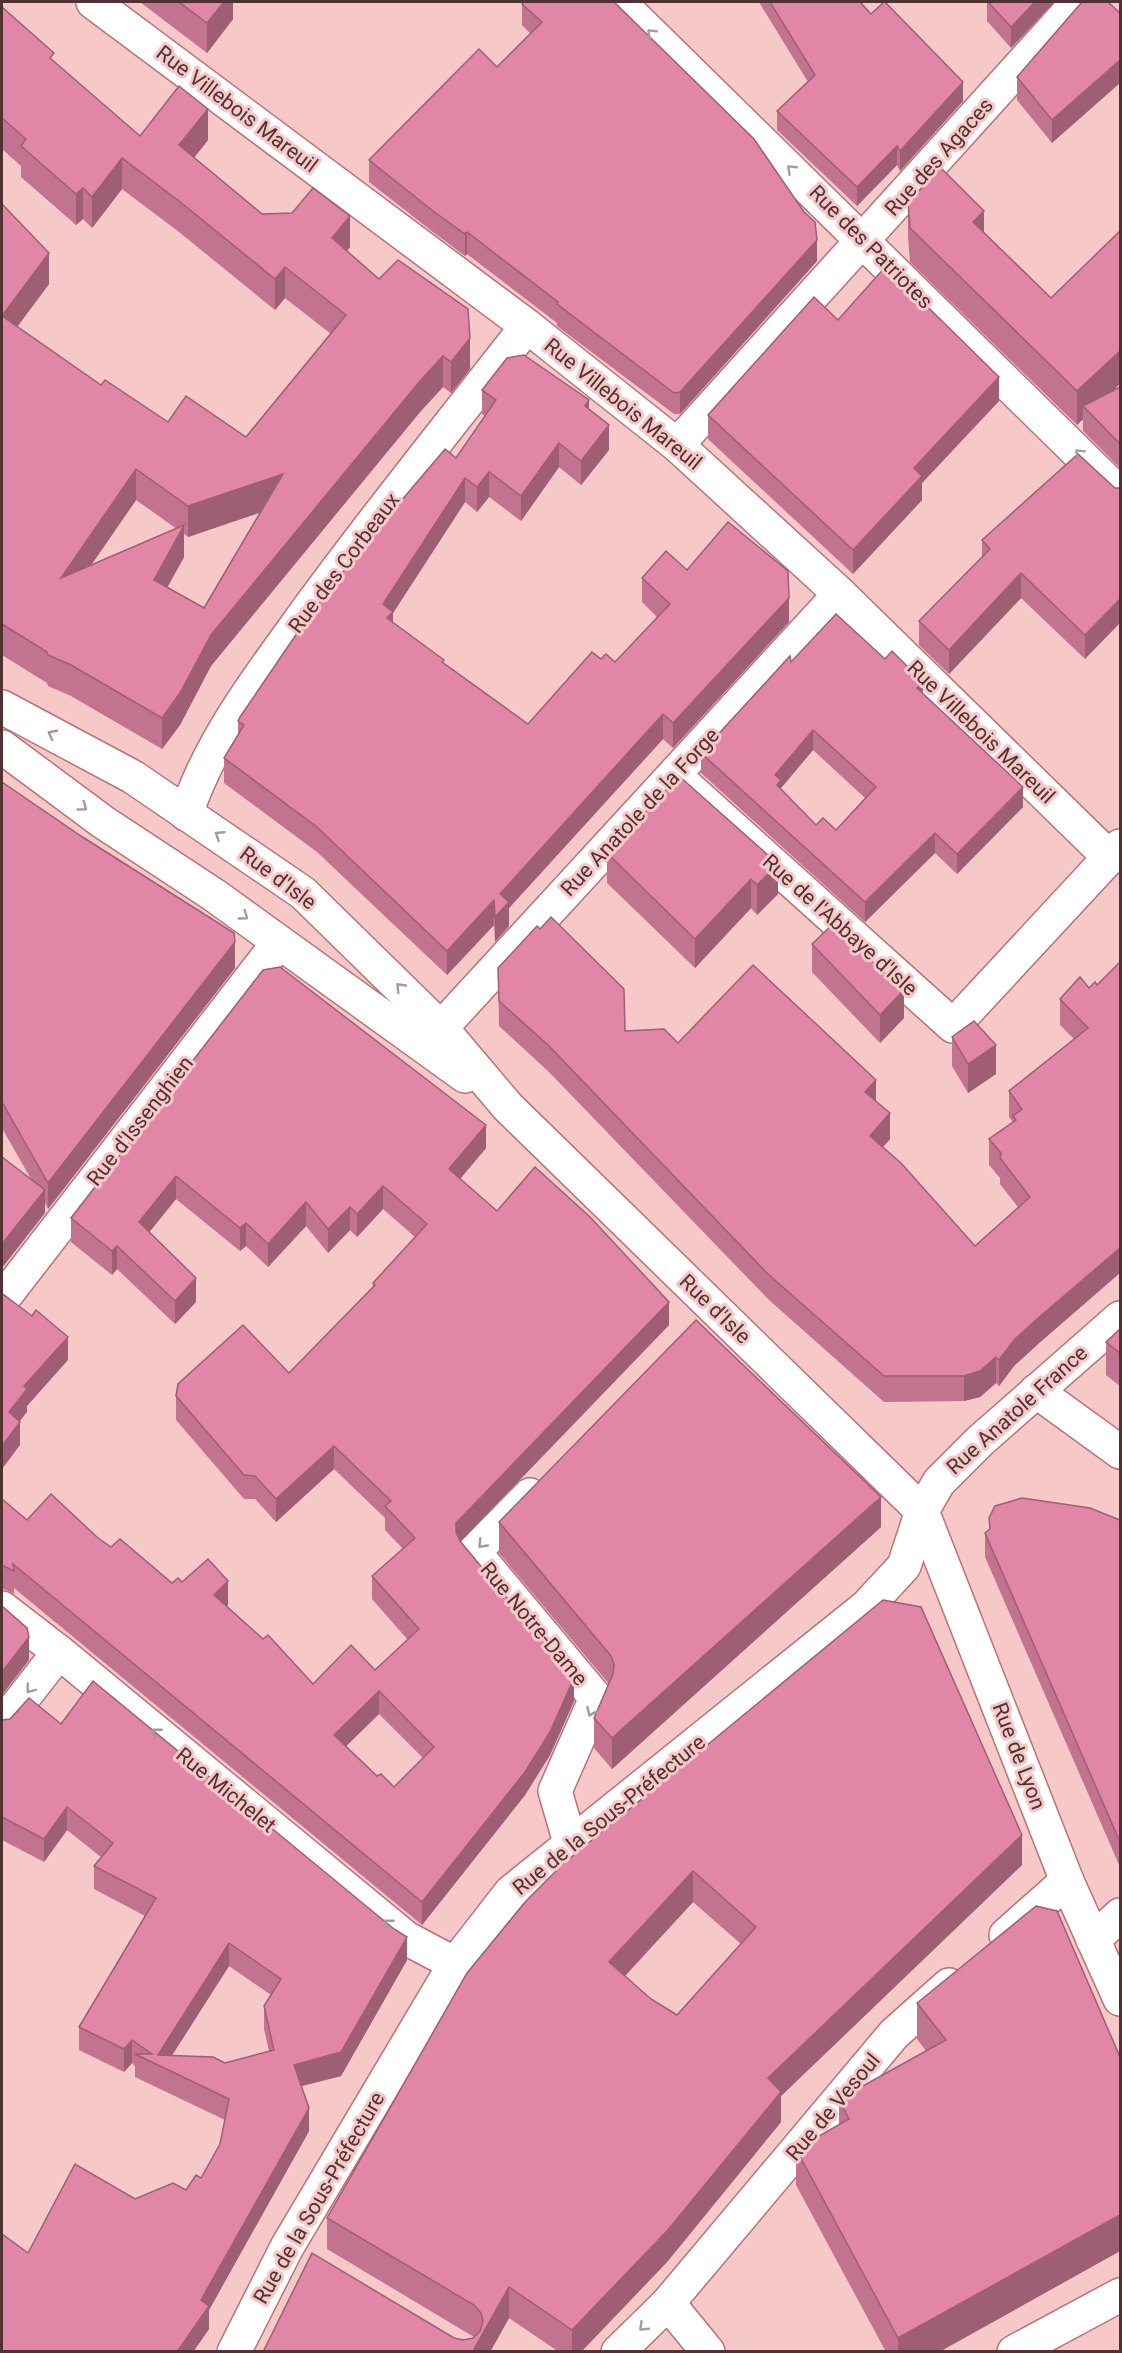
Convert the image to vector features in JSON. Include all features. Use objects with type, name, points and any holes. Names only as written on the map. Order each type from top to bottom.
[{"type":"street","name":"Rue Villebois Mareuil","points":[[93,2],[527,326],[677,445],[840,594],[1115,852]]},
{"type":"street","name":"Rue des Patriotes","points":[[619,2],[864,240],[1120,494]]},
{"type":"street","name":"Rue des Agaces","points":[[677,445],[1078,2]]},
{"type":"street","name":"Rue des Corbeaux","points":[[186,814],[195,786],[225,729],[287,638],[354,547],[527,326]]},
{"type":"street","name":"Rue Anatole de la Forge","points":[[441,1029],[840,594]]},
{"type":"street","name":"Rue d'Isle","points":[[2,707],[133,777],[303,893],[441,1029],[508,1107],[703,1317],[922,1511]]},
{"type":"street","name":"Rue d'Isle","points":[[2,747],[103,822],[214,895],[508,1107]]},
{"type":"street","name":"Rue de l'Abbaye d'Isle","points":[[674,775],[953,1026],[1115,852]]},
{"type":"street","name":"Rue d'Issenghien","points":[[2,1300],[279,942]]},
{"type":"street","name":"Rue Anatole France","points":[[922,1511],[939,1482],[1036,1391],[1120,1318]]},
{"type":"street","points":[[1036,1391],[1120,1452]]},
{"type":"street","name":"Rue Notre-Dame","points":[[549,1475],[474,1552],[596,1698],[555,1791],[571,1846]]},
{"type":"street","name":"Rue de la Sous-Préfecture","points":[[234,2352],[298,2253],[456,1964],[512,1892],[867,1606],[904,1566],[922,1511]]},
{"type":"street","name":"Rue de Lyon","points":[[922,1511],[1067,1881],[1120,1999]]},
{"type":"street","name":"Rue Michelet","points":[[2,1608],[59,1652],[406,1938],[456,1964]]},
{"type":"street","points":[[2,1725],[59,1652]]},
{"type":"street","name":"Rue de Vesoul","points":[[618,2352],[668,2303],[894,2034],[1067,1881]]},
{"type":"street","points":[[1093,1940],[1120,1915]]},
{"type":"street","points":[[1014,2352],[1120,2295]]},
{"type":"street","points":[[668,2303],[708,2352]]},
{"type":"building","points":[[179,2],[224,2],[207,23]]},
{"type":"building","points":[[524,2],[614,2],[754,139],[804,212],[815,222],[817,240],[680,392],[674,393],[467,232],[465,234],[433,211],[369,160],[479,49],[497,67],[542,22],[522,4]]},
{"type":"building","points":[[770,2],[860,2],[871,14],[885,2],[963,82],[900,151],[897,146],[857,187],[777,111],[815,75]]},
{"type":"building","points":[[988,2],[1035,2],[1011,27]]},
{"type":"building","points":[[1082,2],[1108,2],[1120,13],[1120,60],[1052,120],[1017,77]]},
{"type":"building","points":[[2,7],[54,53],[50,58],[140,136],[179,86],[208,109],[179,145],[262,214],[292,213],[313,188],[350,216],[332,238],[379,279],[398,260],[468,309],[470,338],[451,362],[443,356],[420,381],[211,635],[180,693],[162,718],[71,665],[48,655],[47,652],[2,624],[2,316],[101,385],[105,380],[168,422],[186,396],[246,437],[346,315],[285,267],[275,279],[122,158],[92,197],[83,188],[76,194],[21,146],[26,139],[2,118]],"holes":[[[136,469],[188,506],[283,474],[204,608],[154,580],[184,525],[61,578]]]},
{"type":"building","points":[[940,167],[984,211],[973,222],[1051,298],[1120,231],[1120,351],[1077,391],[910,228],[908,203]]},
{"type":"building","points":[[2,204],[49,253],[2,316]]},
{"type":"building","points":[[886,266],[999,377],[914,468],[922,476],[853,550],[708,415],[814,297],[838,320]]},
{"type":"building","points":[[524,355],[589,400],[585,406],[609,425],[581,461],[559,443],[521,496],[489,472],[477,487],[465,478],[383,604],[393,612],[387,618],[444,660],[442,662],[528,724],[592,652],[601,659],[606,654],[615,662],[670,604],[642,578],[666,551],[687,570],[728,522],[788,571],[789,598],[673,723],[663,714],[500,894],[509,902],[495,917],[494,900],[447,951],[317,827],[224,758],[244,725],[238,721],[240,717],[306,620],[362,547],[445,449],[456,458],[496,400],[482,390],[507,358]]},
{"type":"building","points":[[1120,387],[1120,444],[1083,406]]},
{"type":"building","points":[[1078,454],[1115,488],[1120,488],[1120,599],[1085,635],[1021,573],[949,650],[919,621],[990,549],[982,540]]},
{"type":"building","points":[[836,614],[885,659],[892,651],[923,682],[917,688],[1023,787],[957,854],[935,833],[865,902],[701,753],[790,656],[791,662]],"holes":[[[813,730],[876,787],[836,830],[823,818],[816,825],[777,785],[781,780],[775,775]]]},
{"type":"building","points":[[679,776],[778,864],[757,885],[751,879],[695,939],[607,853]]},
{"type":"building","points":[[2,782],[81,836],[234,933],[235,942],[48,1183],[2,1102]]},
{"type":"building","points":[[551,917],[624,989],[625,1031],[664,1029],[678,1043],[753,965],[876,1080],[865,1092],[890,1113],[870,1136],[901,1163],[975,1246],[1030,1197],[1000,1158],[1001,1153],[989,1139],[1016,1120],[1013,1116],[1022,1109],[1009,1091],[1088,1028],[1060,999],[1080,977],[1089,988],[1095,982],[1097,985],[1120,962],[1120,1248],[1014,1340],[999,1360],[996,1357],[980,1371],[964,1376],[884,1376],[768,1274],[549,1046],[499,1001],[498,968],[537,926],[540,929]]},
{"type":"building","points":[[832,925],[904,990],[880,1015],[812,944]]},
{"type":"building","points":[[280,967],[486,1125],[449,1169],[497,1211],[535,1167],[590,1217],[669,1302],[456,1523],[456,1532],[460,1541],[574,1678],[550,1732],[525,1772],[422,1902],[13,1564],[14,1571],[2,1567],[2,1499],[27,1520],[51,1494],[98,1538],[111,1547],[120,1539],[172,1583],[178,1578],[182,1582],[208,1559],[228,1581],[214,1595],[263,1639],[268,1635],[313,1684],[351,1645],[375,1670],[419,1629],[372,1576],[415,1538],[385,1506],[391,1501],[334,1446],[276,1499],[255,1476],[244,1475],[176,1396],[178,1384],[243,1325],[289,1373],[375,1285],[373,1283],[427,1224],[383,1186],[357,1214],[350,1207],[328,1229],[306,1202],[268,1244],[246,1223],[240,1228],[176,1176],[139,1222],[196,1278],[175,1301],[117,1246],[112,1251],[71,1218],[263,970]],"holes":[[[379,1691],[434,1747],[394,1787],[381,1774],[377,1776],[334,1735]]]},
{"type":"building","points":[[974,1021],[996,1045],[968,1064],[952,1037]]},
{"type":"building","points":[[2,1157],[45,1190],[2,1244]]},
{"type":"building","points":[[2,1294],[32,1316],[36,1310],[68,1337],[24,1386],[27,1389],[9,1412],[20,1422],[2,1446]]},
{"type":"building","points":[[696,1320],[881,1497],[612,1738],[594,1718],[613,1674],[614,1664],[611,1656],[499,1522]]},
{"type":"building","points":[[1120,1329],[1120,1353],[1106,1342]]},
{"type":"building","points":[[1022,1498],[1090,1508],[1120,1520],[1120,1842],[985,1533],[990,1529],[989,1518],[995,1506]]},
{"type":"building","points":[[883,1600],[921,1607],[1022,1835],[768,2078],[781,2092],[667,2231],[572,2330],[509,2287],[474,2349],[479,2352],[263,2352],[312,2253],[454,2338],[463,2340],[473,2338],[480,2331],[483,2321],[481,2313],[474,2305],[327,2218],[467,1973],[526,1901],[564,1863]],"holes":[[[693,1871],[756,1927],[677,2015],[651,1999],[609,1962]]]},
{"type":"building","points":[[2,1606],[27,1628],[29,1637],[2,1672]]},
{"type":"building","points":[[93,1681],[394,1929],[407,1937],[341,2052],[294,2065],[309,2108],[201,2300],[209,2306],[177,2352],[2,2352],[2,2234],[28,2253],[75,2164],[135,2199],[173,2183],[186,2190],[196,2175],[201,2178],[220,2144],[229,2099],[135,2054],[152,2054],[132,2040],[124,2049],[79,2027],[156,1898],[94,1866],[113,1843],[67,1807],[44,1839],[2,1817],[2,1720],[10,1719],[29,1698],[61,1724]],"holes":[[[229,1943],[281,1979],[264,2006],[274,2050],[225,2063],[213,2057],[158,2055]]]},
{"type":"building","points":[[1036,1906],[1057,1911],[1120,2057],[1120,2215],[898,2338],[796,2149],[849,2119],[839,2099],[946,2040],[917,2003]]}]
